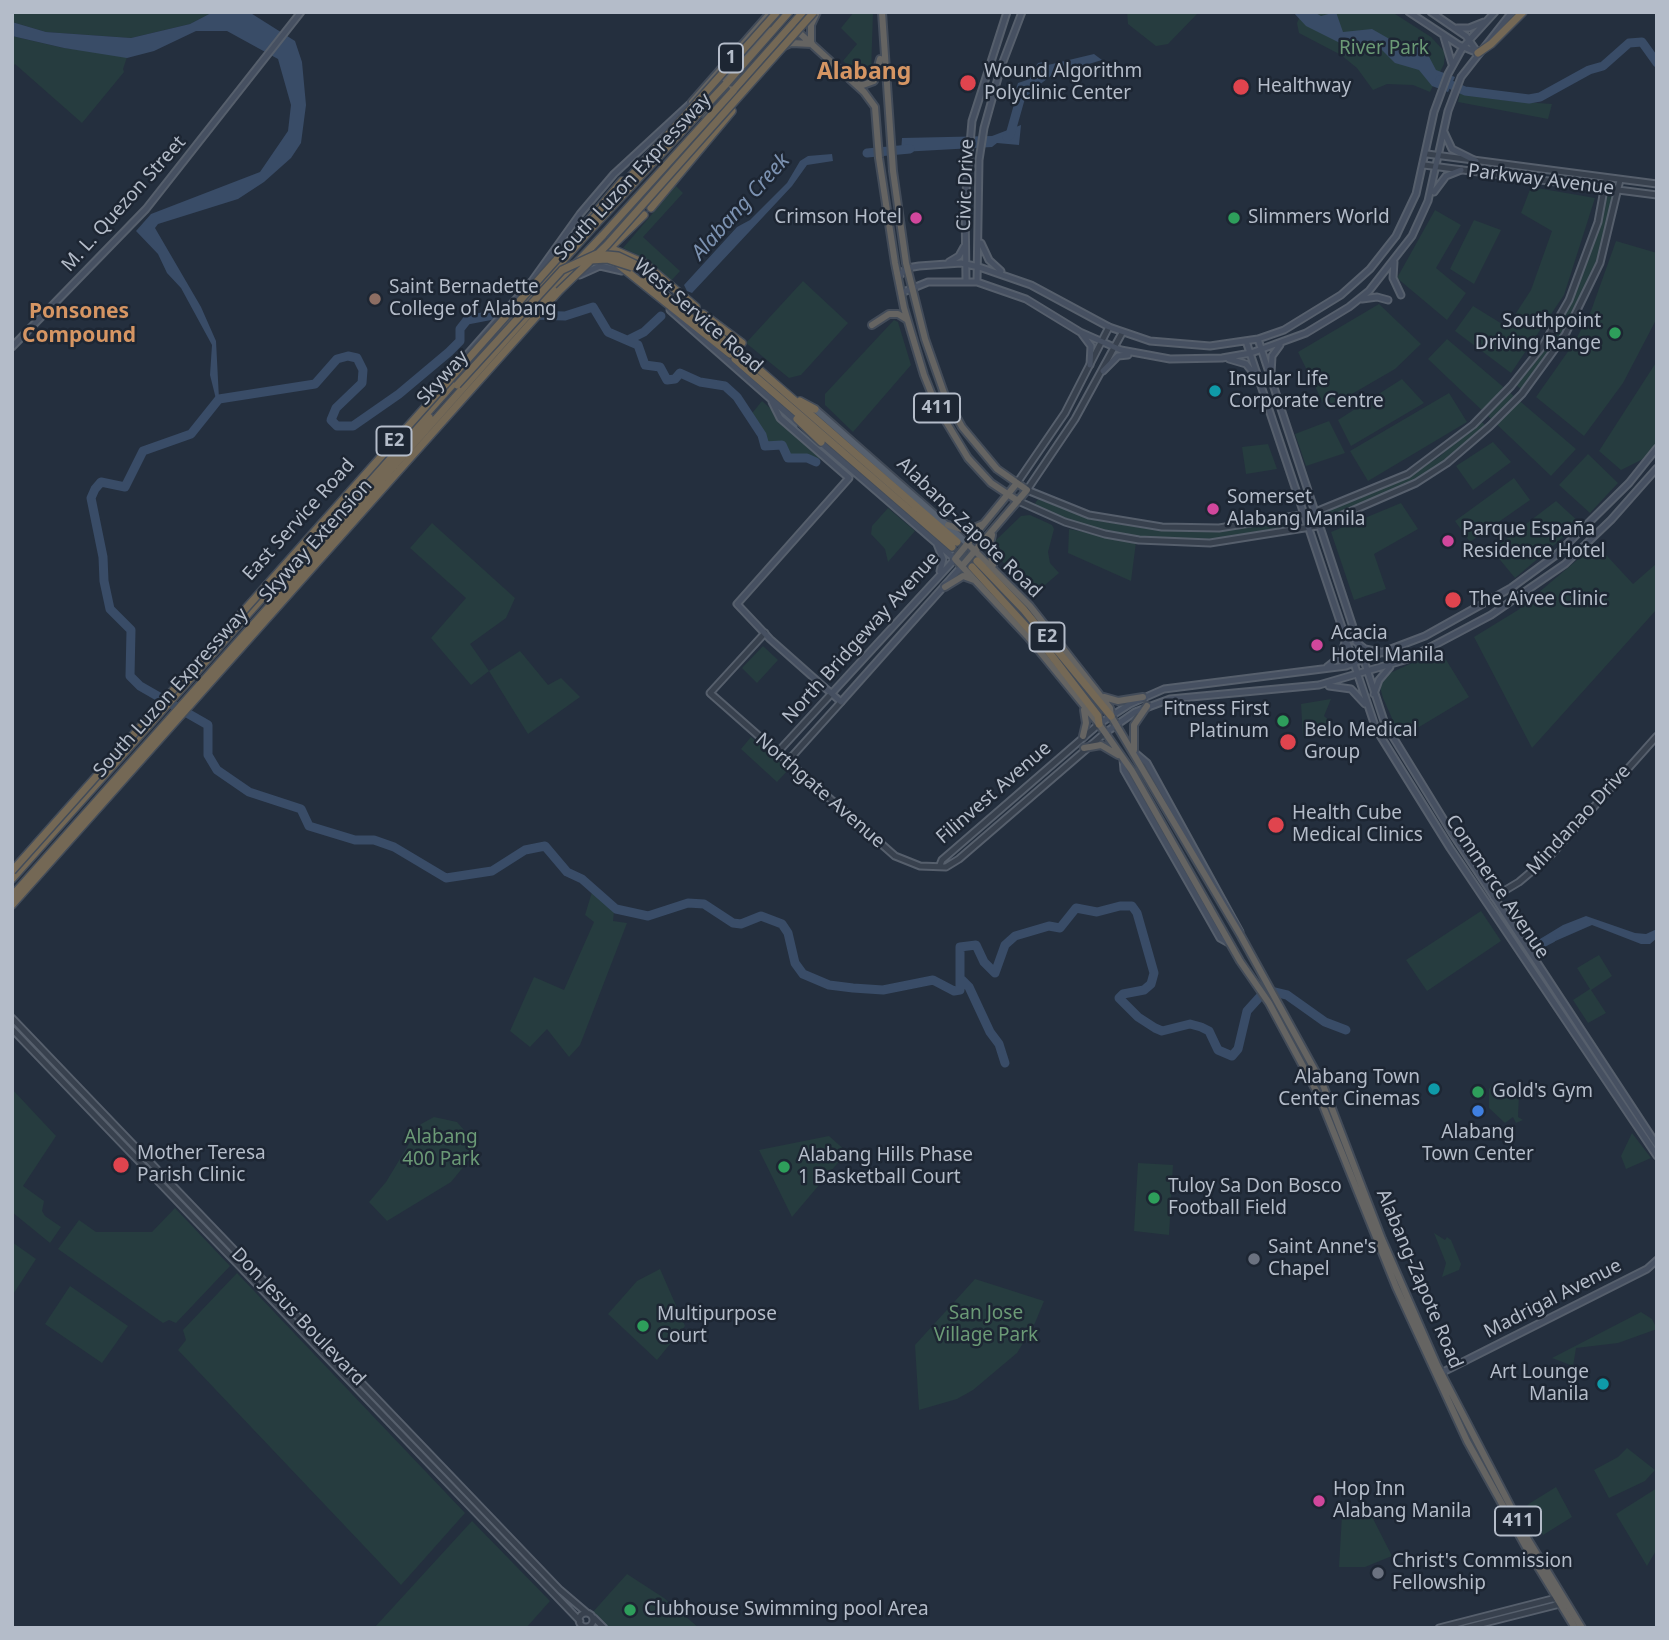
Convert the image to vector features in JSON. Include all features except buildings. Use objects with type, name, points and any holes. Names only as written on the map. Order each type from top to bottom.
[{"type":"highway","points":[[741,87],[732,91],[725,87],[724,81],[787,12]]},
{"type":"highway","name":"South Luzon Expressway","points":[[12,879],[165,701],[787,12]]},
{"type":"highway","name":"South Luzon Expressway","points":[[12,894],[180,711],[535,307],[805,12]]},
{"type":"highway","name":"1","points":[[732,111],[741,87],[805,12]]},
{"type":"highway","points":[[772,51],[791,43],[812,44],[810,34],[816,12]]},
{"type":"highway","name":"Skyway Extension","points":[[12,907],[559,292],[607,244],[816,12]]},
{"type":"highway","name":"411","points":[[882,12],[891,157],[907,268],[936,370],[957,419],[986,458],[1027,490]]},
{"type":"highway","points":[[1478,53],[1491,44],[1523,12]]},
{"type":"highway","name":"1","points":[[692,102],[771,13]]},
{"type":"highway","name":"Skyway Extension","points":[[12,868],[771,13]]},
{"type":"highway","name":"411","points":[[793,27],[854,83],[875,107],[877,144],[898,277],[924,375],[948,429],[974,466],[1007,495],[1018,501]]},
{"type":"highway","points":[[854,83],[863,85],[874,81],[879,67],[882,39]]},
{"type":"highway","points":[[557,266],[585,221],[692,102],[704,114],[713,116],[732,111]]},
{"type":"highway","points":[[650,208],[732,111]]},
{"type":"highway","points":[[563,276],[610,248],[644,215]]},
{"type":"highway","points":[[610,248],[644,263],[696,307]]},
{"type":"highway","name":"Skyway","points":[[12,885],[562,270],[597,254],[627,259],[954,545]]},
{"type":"highway","name":"Skyway","points":[[12,894],[564,273],[577,265],[598,259],[626,264],[716,336]]},
{"type":"highway","points":[[583,264],[608,262],[630,271],[711,342],[735,354]]},
{"type":"highway","points":[[703,314],[742,343]]},
{"type":"highway","points":[[872,325],[889,314],[898,314],[907,319]]},
{"type":"highway","points":[[791,402],[794,416],[821,442]]},
{"type":"highway","name":"E2","points":[[791,402],[815,409]]},
{"type":"highway","name":"North Bridgeway Avenue","points":[[955,559],[1017,483]]},
{"type":"highway","name":"North Bridgeway Avenue","points":[[962,566],[1027,490]]},
{"type":"highway","points":[[948,525],[967,531],[987,521]]},
{"type":"highway","points":[[996,528],[989,548],[996,570]]},
{"type":"highway","name":"Alabang-Zapote Road","points":[[968,544],[1030,606],[1110,708],[1111,716],[1241,936],[1319,1096],[1396,1287],[1439,1374],[1575,1628]]},
{"type":"highway","name":"Alabang-Zapote Road","points":[[955,559],[1099,724],[1124,760],[1229,943],[1263,985]]},
{"type":"highway","name":"E2","points":[[1099,724],[1098,716],[1045,647],[975,564],[1024,610],[1111,716]]},
{"type":"highway","points":[[945,587],[963,576],[978,583]]},
{"type":"highway","points":[[1097,691],[1112,701],[1143,697]]},
{"type":"highway","points":[[1080,702],[1086,716],[1083,736]]},
{"type":"highway","points":[[1134,752],[1134,725],[1147,706]]},
{"type":"highway","points":[[1084,748],[1101,745],[1124,760]]},
{"type":"highway","name":"Alabang-Zapote Road","points":[[1561,1600],[1583,1628]]},
{"type":"main road","name":"M. L. Quezon Street","points":[[12,347],[146,209],[301,12]]},
{"type":"main road","name":"Civic Drive","points":[[966,280],[967,161],[971,131],[988,62],[1007,12]]},
{"type":"main road","name":"Civic Drive","points":[[977,282],[979,160],[984,128],[1001,67],[1022,12]]},
{"type":"main road","points":[[1409,12],[1463,47],[1478,53]]},
{"type":"main road","points":[[1431,12],[1470,40],[1478,53]]},
{"type":"main road","points":[[979,239],[989,260],[1010,276],[1122,333],[1175,344],[1210,346],[1258,340],[1301,323],[1327,306],[1370,269],[1403,225],[1427,155],[1438,99],[1448,74],[1463,47],[1495,12]]},
{"type":"main road","points":[[1103,371],[1118,356],[1222,358],[1261,351],[1306,333],[1359,300],[1395,261],[1412,236],[1428,201],[1450,104],[1461,77],[1512,12]]},
{"type":"main road","points":[[1453,27],[1473,27],[1489,19]]},
{"type":"main road","points":[[1443,35],[1450,47],[1452,65]]},
{"type":"main road","name":"East Service Road","points":[[12,868],[165,701],[496,323],[551,258],[580,214],[614,174],[692,102]]},
{"type":"main road","points":[[1444,132],[1452,149],[1476,161]]},
{"type":"main road","points":[[1428,201],[1446,176],[1461,170]]},
{"type":"main road","points":[[944,263],[959,256],[965,244]]},
{"type":"main road","points":[[1395,261],[1393,278],[1401,295]]},
{"type":"main road","points":[[898,277],[907,268],[944,263],[966,264],[1010,276]]},
{"type":"main road","name":"West Service Road","points":[[12,907],[180,711],[189,710],[567,285],[591,268],[614,267],[651,293],[955,559]]},
{"type":"main road","points":[[901,293],[912,286],[966,280],[977,282],[1026,299],[1080,332],[1137,355]]},
{"type":"main road","points":[[1359,300],[1377,297],[1388,300]]},
{"type":"main road","points":[[1080,332],[1091,346],[1090,365]]},
{"type":"main road","name":"Commerce Avenue","points":[[1258,340],[1362,662],[1395,744],[1657,1145]]},
{"type":"main road","name":"Commerce Avenue","points":[[1247,341],[1369,709],[1387,749],[1657,1156]]},
{"type":"main road","points":[[1270,381],[1272,356],[1283,342]]},
{"type":"main road","points":[[1222,358],[1246,364],[1261,385]]},
{"type":"main road","points":[[770,399],[780,418],[849,478],[737,604],[841,702]]},
{"type":"main road","name":"Alabang-Zapote Road","points":[[815,409],[968,544]]},
{"type":"main road","name":"Filinvest Avenue","points":[[1099,724],[1143,697],[1178,685],[1321,671],[1362,662],[1392,651],[1467,614],[1556,555],[1621,491],[1657,449]]},
{"type":"main road","name":"Filinvest Avenue","points":[[1105,733],[1147,706],[1197,695],[1319,685],[1393,665],[1491,615],[1565,564],[1611,520],[1657,468]]},
{"type":"main road","points":[[936,541],[943,559],[937,577]]},
{"type":"main road","name":"North Bridgeway Avenue","points":[[832,693],[955,559]]},
{"type":"main road","name":"North Bridgeway Avenue","points":[[841,702],[962,566]]},
{"type":"main road","points":[[1321,671],[1341,656],[1345,639]]},
{"type":"main road","points":[[1356,642],[1369,650],[1392,651]]},
{"type":"main road","points":[[1375,697],[1378,680],[1393,665]]},
{"type":"main road","points":[[1256,679],[1257,692]]},
{"type":"main road","points":[[1319,685],[1351,689],[1369,709]]},
{"type":"main road","name":"Alabang-Zapote Road","points":[[1134,752],[1147,763],[1238,924],[1241,936]]},
{"type":"main road","points":[[1442,834],[1449,828]]},
{"type":"main road","name":"Madrigal Avenue","points":[[1439,1374],[1647,1269],[1657,1261]]},
{"type":"main road","name":"Madrigal Avenue","points":[[1647,1269],[1657,1268]]},
{"type":"street","name":"Parkway Avenue","points":[[1427,155],[1657,184]]},
{"type":"street","name":"Parkway Avenue","points":[[1424,165],[1657,195]]},
{"type":"street","points":[[1122,333],[1103,371],[1027,490],[1084,514],[1152,526],[1219,528],[1313,513],[1408,474],[1473,425],[1511,386],[1542,347],[1569,300],[1591,246],[1606,179]]},
{"type":"street","points":[[1018,501],[1065,522],[1139,540],[1217,542],[1317,526],[1416,483],[1464,448],[1522,394],[1552,354],[1581,306],[1600,263],[1620,180]]},
{"type":"street","points":[[1017,483],[1065,414],[1109,327]]},
{"type":"street","points":[[849,478],[855,471]]},
{"type":"street","name":"Northgate Avenue","points":[[765,633],[710,693],[895,856],[920,866],[940,865]]},
{"type":"street","name":"North Bridgeway Avenue","points":[[777,753],[832,693]]},
{"type":"street","name":"North Bridgeway Avenue","points":[[788,762],[841,702]]},
{"type":"street","name":"Filinvest Avenue","points":[[1099,724],[942,860],[940,865],[946,867],[965,854],[1084,748],[1105,733]]},
{"type":"street","name":"Mindanao Drive","points":[[1494,897],[1519,882],[1551,855],[1657,736]]},
{"type":"street","name":"Don Jesus Boulevard","points":[[12,1018],[514,1543],[587,1613]]},
{"type":"street","name":"Don Jesus Boulevard","points":[[12,1029],[580,1621]]},
{"type":"street","points":[[32,1049],[37,1044]]},
{"type":"street","points":[[221,1249],[227,1243]]},
{"type":"street","points":[[320,1351],[326,1346]]},
{"type":"street","points":[[474,1512],[479,1506]]},
{"type":"street","points":[[509,1548],[514,1543]]},
{"type":"street","points":[[519,1559],[525,1553]]},
{"type":"street","points":[[555,1596],[560,1590]]},
{"type":"street","points":[[1439,1628],[1561,1600]]},
{"type":"street","points":[[1465,1628],[1561,1600]]},
{"type":"street","points":[[593,1617],[588,1627],[580,1621],[581,1615],[587,1613],[593,1617],[604,1628]]},
{"type":"green space","points":[[12,12],[213,12],[190,24],[131,38],[46,32],[12,22]]},
{"type":"green space","points":[[854,12],[873,12],[871,74],[862,78],[843,61],[857,44],[841,28]]},
{"type":"green space","points":[[1127,12],[1197,14],[1168,44],[1156,46],[1128,24]]},
{"type":"green space","name":"River Park","points":[[1302,12],[1392,12],[1431,37],[1445,52],[1444,64],[1430,92],[1413,85],[1387,84],[1373,90],[1357,68],[1341,55],[1299,33],[1297,23]]},
{"type":"green space","points":[[12,36],[64,48],[128,54],[124,72],[82,123],[15,64],[12,68]]},
{"type":"green space","points":[[1460,93],[1552,104],[1548,119],[1458,102]]},
{"type":"green space","points":[[676,186],[683,193],[643,237],[680,271],[671,281],[646,259],[623,248]]},
{"type":"green space","points":[[1531,187],[1595,198],[1564,295],[1511,373],[1455,331],[1473,306],[1507,327],[1531,290],[1552,231],[1521,213]]},
{"type":"green space","points":[[1606,191],[1615,192],[1598,262],[1574,315],[1522,390],[1515,384],[1565,310],[1580,278],[1600,221]]},
{"type":"green space","points":[[1435,210],[1461,225],[1436,268],[1466,293],[1447,320],[1397,278]]},
{"type":"green space","points":[[1474,220],[1501,230],[1474,284],[1450,269]]},
{"type":"green space","name":"Southpoint Driving Range","points":[[1616,241],[1657,253],[1657,318],[1623,383],[1584,436],[1536,397],[1574,343],[1591,311]]},
{"type":"green space","points":[[803,281],[848,323],[801,375],[789,378],[746,343]]},
{"type":"green space","points":[[1379,304],[1421,344],[1395,369],[1326,409],[1298,352]]},
{"type":"green space","points":[[894,320],[898,322],[911,365],[853,432],[825,405],[825,394]]},
{"type":"green space","points":[[1447,339],[1576,449],[1551,476],[1428,359]]},
{"type":"green space","points":[[1657,361],[1657,442],[1643,459],[1621,470],[1599,451]]},
{"type":"green space","points":[[1402,379],[1424,403],[1351,446],[1338,420]]},
{"type":"green space","points":[[1449,393],[1467,422],[1368,481],[1350,451]]},
{"type":"green space","points":[[762,401],[843,473],[845,480],[824,460],[808,456],[790,458],[782,443],[765,444],[763,433],[749,417]]},
{"type":"green space","points":[[1480,420],[1487,427],[1446,461],[1415,482],[1320,523],[1318,513],[1401,481],[1439,457]]},
{"type":"green space","points":[[1329,421],[1345,453],[1306,466],[1295,434]]},
{"type":"green space","points":[[1493,442],[1511,462],[1473,490],[1456,466]]},
{"type":"green space","points":[[1268,444],[1277,469],[1246,474],[1242,447]]},
{"type":"green space","points":[[1588,454],[1618,483],[1590,513],[1559,485]]},
{"type":"green space","points":[[1514,478],[1530,500],[1470,542],[1455,521]]},
{"type":"green space","points":[[1038,499],[1090,519],[1142,528],[1219,531],[1293,520],[1295,527],[1222,539],[1143,538],[1098,529],[1051,513],[1034,505]]},
{"type":"green space","points":[[1556,501],[1580,523],[1515,578],[1492,550]]},
{"type":"green space","points":[[1401,503],[1418,529],[1374,554],[1386,589],[1354,600],[1331,532]]},
{"type":"green space","points":[[888,508],[915,531],[888,562],[885,549],[871,534],[872,526]]},
{"type":"green space","points":[[1030,515],[1052,525],[1054,529],[1048,552],[1050,563],[1059,573],[1032,596],[995,553],[996,540],[1021,516]]},
{"type":"green space","points":[[432,523],[515,598],[506,618],[470,644],[489,671],[471,685],[431,638],[466,598],[410,548]]},
{"type":"green space","points":[[1069,529],[1136,542],[1131,581],[1068,553]]},
{"type":"green space","points":[[1596,544],[1633,584],[1657,563],[1657,609],[1532,748],[1474,637],[1518,610]]},
{"type":"green space","points":[[763,646],[778,660],[757,683],[742,668]]},
{"type":"green space","points":[[1440,650],[1469,697],[1404,736],[1399,734],[1383,698],[1380,687],[1382,681],[1388,674]]},
{"type":"green space","points":[[520,651],[548,685],[561,678],[580,697],[528,734],[489,671]]},
{"type":"green space","points":[[1331,699],[1324,716],[1334,725],[1325,734],[1317,732],[1303,738],[1301,704]]},
{"type":"green space","points":[[751,737],[788,770],[777,782],[741,749]]},
{"type":"green space","points":[[592,892],[614,911],[613,921],[627,923],[580,1045],[569,1057],[547,1029],[530,1047],[510,1031],[534,977],[564,990],[594,922],[585,915]]},
{"type":"green space","points":[[1481,911],[1501,941],[1427,991],[1406,960]]},
{"type":"green space","points":[[1599,955],[1612,976],[1591,990],[1606,1013],[1588,1023],[1573,1000],[1590,989],[1577,968]]},
{"type":"green space","points":[[1501,1081],[1519,1094],[1518,1117],[1523,1120],[1516,1123],[1513,1117],[1505,1123],[1489,1108],[1489,1089],[1493,1083]]},
{"type":"green space","points":[[12,1089],[56,1136],[23,1186],[44,1201],[42,1211],[45,1216],[61,1227],[50,1243],[12,1212]]},
{"type":"green space","name":"Alabang 400 Park","points":[[434,1117],[457,1122],[464,1130],[471,1148],[469,1160],[451,1182],[387,1221],[369,1202],[386,1182],[421,1124]]},
{"type":"green space","points":[[1632,1133],[1651,1158],[1626,1169],[1621,1156]]},
{"type":"green space","points":[[829,1136],[847,1152],[792,1217],[759,1150]]},
{"type":"green space","name":"Tuloy Sa Don Bosco Football Field","points":[[1138,1163],[1173,1165],[1169,1235],[1134,1231]]},
{"type":"green space","points":[[175,1208],[230,1266],[176,1323],[169,1320],[163,1323],[58,1249],[79,1220],[96,1232],[152,1232]]},
{"type":"green space","points":[[1434,1233],[1445,1240],[1447,1237],[1451,1240],[1461,1264],[1459,1270],[1442,1277],[1446,1263]]},
{"type":"green space","points":[[12,1242],[36,1259],[12,1296]]},
{"type":"green space","points":[[660,1269],[685,1326],[657,1360],[608,1314],[637,1281]]},
{"type":"green space","points":[[237,1273],[465,1513],[401,1585],[178,1350],[186,1340],[183,1330]]},
{"type":"green space","name":"San Jose Village Park","points":[[975,1279],[1044,1301],[1035,1323],[1017,1353],[973,1390],[957,1399],[919,1410],[915,1345]]},
{"type":"green space","points":[[70,1286],[128,1326],[102,1363],[45,1324]]},
{"type":"green space","points":[[1641,1312],[1652,1319],[1657,1329],[1618,1343],[1576,1348],[1573,1366],[1552,1358]]},
{"type":"green space","points":[[1627,1448],[1655,1470],[1645,1481],[1609,1498],[1594,1470],[1618,1457]]},
{"type":"green space","points":[[1556,1487],[1572,1517],[1543,1535],[1527,1505]]},
{"type":"green space","points":[[1657,1488],[1657,1549],[1647,1566],[1616,1514]]},
{"type":"green space","points":[[1359,1505],[1368,1509],[1392,1556],[1365,1567],[1339,1567],[1342,1515]]},
{"type":"green space","points":[[472,1521],[550,1601],[526,1628],[374,1628]]},
{"type":"green space","points":[[627,1574],[664,1598],[699,1628],[602,1628],[592,1613]]},
{"type":"water","points":[[213,12],[249,12],[295,41],[302,62],[306,105],[301,143],[291,158],[264,182],[238,199],[158,224],[155,228],[201,307],[216,341],[219,399],[216,399],[210,375],[212,345],[181,288],[167,273],[158,254],[136,231],[151,214],[260,172],[288,131],[291,105],[278,59],[227,31],[196,31],[154,51],[127,58],[12,36],[12,22],[46,32],[131,38],[190,24]]},
{"type":"water","points":[[1293,12],[1314,12],[1321,16],[1336,12],[1343,32],[1372,29],[1393,41],[1420,47],[1426,51],[1436,70],[1455,77],[1448,92],[1432,86],[1419,70],[1395,63],[1381,49],[1368,48],[1358,52],[1306,26]]},
{"type":"water","points":[[1094,54],[1102,60],[1052,75],[1025,96],[1017,97],[1015,92],[1018,83],[1027,80],[1038,63],[1048,65]]},
{"type":"water","points":[[1021,125],[1019,145],[997,143],[992,147],[901,152],[902,138],[992,136]]},
{"type":"water","points":[[832,154],[833,161],[807,165],[792,186],[692,293],[687,291],[684,285],[737,227],[750,220],[787,183],[800,161],[808,156]]},
{"type":"water","points":[[1586,916],[1635,933],[1646,934],[1657,929],[1657,938],[1650,944],[1641,944],[1592,925],[1544,946],[1540,939],[1563,925]]},
{"type":"waterway","name":"Alabang Creek","points":[[1440,80],[1465,91],[1529,99],[1540,97],[1589,70],[1603,66],[1629,43],[1642,42],[1657,63]]},
{"type":"waterway","name":"Alabang Creek","points":[[1007,137],[1010,135],[1021,96],[1029,88]]},
{"type":"waterway","name":"Alabang Creek","points":[[867,153],[910,149]]},
{"type":"waterway","points":[[219,399],[315,384],[337,359],[348,356],[357,358],[363,370],[362,383],[336,408],[331,420],[337,426],[353,426],[399,394],[449,352],[460,341],[460,329],[467,320],[498,314],[565,316],[593,307],[608,332],[638,345],[645,365],[660,367],[667,380],[675,379],[680,373],[700,382],[725,386],[737,397],[762,435],[765,446],[782,445],[788,458],[807,458],[816,462]]},
{"type":"waterway","name":"Alabang Creek","points":[[630,339],[644,332],[661,316]]},
{"type":"waterway","points":[[219,399],[191,434],[143,451],[125,487],[101,482],[95,489],[91,498],[103,557],[104,581],[110,609],[131,630],[130,676],[140,686],[208,725],[208,755],[217,770],[249,792],[301,809],[309,826],[355,840],[374,840],[394,847],[446,878],[492,871],[525,850],[545,846],[567,872],[582,879],[616,909],[648,916],[688,903],[704,904],[733,923],[741,924],[761,916],[782,924],[788,933],[795,963],[803,974],[829,985],[853,988],[883,990],[933,980],[954,991],[960,990],[960,947],[976,945],[984,962],[995,973],[1005,945],[1015,936],[1049,926],[1060,928],[1076,908],[1097,912],[1132,906],[1137,913],[1154,973],[1151,984],[1144,990],[1123,994],[1119,998],[1138,1017],[1155,1028],[1162,1031],[1190,1024],[1201,1027],[1209,1031],[1218,1050],[1232,1056],[1238,1049],[1247,1011],[1266,990],[1287,995],[1325,1022],[1346,1030]]},
{"type":"waterway","points":[[1535,947],[1552,938]]},
{"type":"waterway","points":[[962,980],[969,987],[990,1032],[999,1044],[1005,1063]]},
{"type":"tunnel","points":[[952,547],[972,567]]},
{"type":"place","name":"Wound Algorithm Polyclinic Center","points":[[968,83]]},
{"type":"place","name":"Healthway","points":[[1241,87]]},
{"type":"place","name":"Crimson Hotel","points":[[916,218]]},
{"type":"place","name":"Slimmers World","points":[[1234,218]]},
{"type":"place","name":"Saint Bernadette College of Alabang","points":[[375,299]]},
{"type":"place","name":"Southpoint Driving Range","points":[[1615,333]]},
{"type":"place","name":"Insular Life Corporate Centre","points":[[1215,391]]},
{"type":"place","name":"Somerset Alabang Manila","points":[[1213,509]]},
{"type":"place","name":"Parque España Residence Hotel","points":[[1448,541]]},
{"type":"place","name":"The Aivee Clinic","points":[[1453,600]]},
{"type":"place","name":"Acacia Hotel Manila","points":[[1317,645]]},
{"type":"place","name":"Fitness First Platinum","points":[[1283,721]]},
{"type":"place","name":"Belo Medical Group","points":[[1288,742]]},
{"type":"place","name":"Health Cube Medical Clinics","points":[[1276,825]]},
{"type":"place","name":"Alabang Town Center Cinemas","points":[[1434,1089]]},
{"type":"place","name":"Gold's Gym","points":[[1478,1092]]},
{"type":"place","name":"Alabang Town Center","points":[[1478,1111]]},
{"type":"place","name":"Mother Teresa Parish Clinic","points":[[121,1165]]},
{"type":"place","name":"Alabang Hills Phase 1 Basketball Court","points":[[784,1167]]},
{"type":"place","name":"Tuloy Sa Don Bosco Football Field","points":[[1154,1198]]},
{"type":"place","name":"Saint Anne's Chapel","points":[[1254,1259]]},
{"type":"place","name":"Multipurpose Court","points":[[643,1326]]},
{"type":"place","name":"Art Lounge Manila","points":[[1603,1384]]},
{"type":"place","name":"Hop Inn Alabang Manila","points":[[1319,1501]]},
{"type":"place","name":"Christ's Commission Fellowship","points":[[1378,1573]]},
{"type":"place","name":"Clubhouse Swimming pool Area","points":[[630,1610]]},
{"type":"district","name":"Alabang","points":[[864,72]]},
{"type":"district","name":"Ponsones Compound","points":[[79,324]]}]
